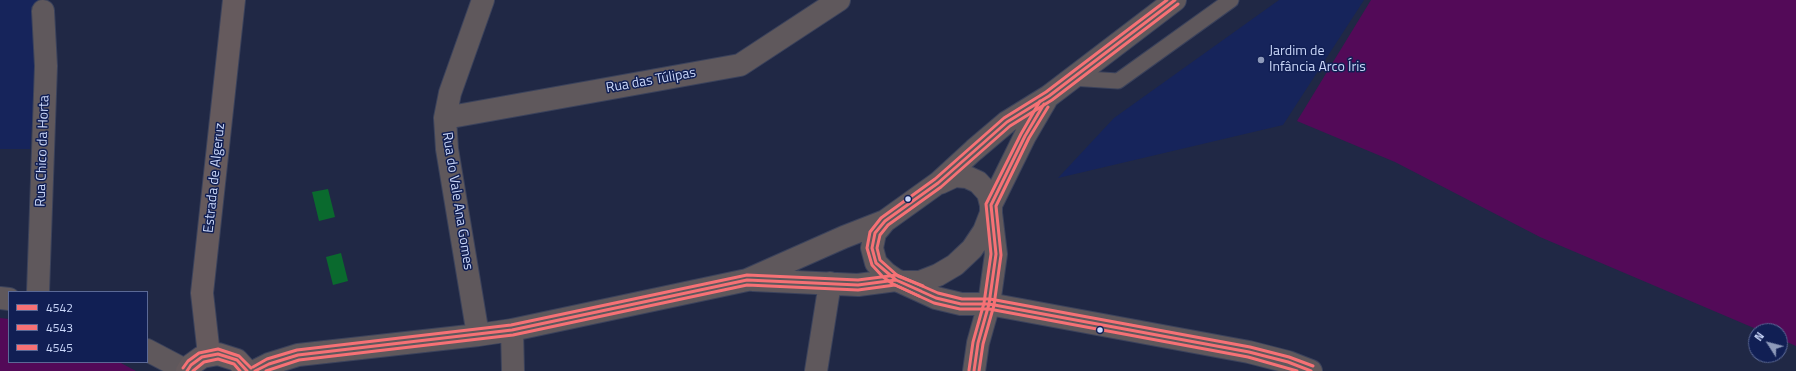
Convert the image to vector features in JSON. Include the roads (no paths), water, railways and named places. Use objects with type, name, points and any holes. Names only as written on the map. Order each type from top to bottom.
[{"type":"main road","name":"Estrada de Algeruz","points":[[209,355],[202,293],[234,0]]},
{"type":"main road","points":[[187,371],[196,361],[209,355],[218,354],[237,360],[247,371]]},
{"type":"street","name":"Rua do Vale Ana Gomes","points":[[478,335],[447,149],[445,118],[450,93],[483,0]]},
{"type":"street","name":"Rua das Túlipas","points":[[445,118],[740,65],[839,0]]},
{"type":"street","points":[[255,371],[269,364],[298,355],[512,330],[747,280],[844,237],[885,221],[938,183],[1007,122],[1049,96],[1175,0]]},
{"type":"street","name":"Rua Chico da Horta","points":[[38,291],[46,66],[43,11]]},
{"type":"street","points":[[747,280],[858,285],[899,281],[920,282],[938,275],[955,265],[972,249],[984,230],[991,209],[1025,136],[1049,96]]},
{"type":"street","points":[[938,183],[955,176],[967,177],[978,182],[988,193],[996,254],[989,304],[978,343],[974,371]]},
{"type":"street","points":[[885,221],[875,234],[872,248],[876,263],[886,273],[899,281],[936,298],[961,304],[989,304],[1249,362],[1288,362],[1311,371]]},
{"type":"street","points":[[816,371],[830,283]]},
{"type":"street","points":[[512,330],[513,371]]},
{"type":"street","points":[[148,351],[187,371]]},
{"type":"lane","points":[[1071,78],[1118,81],[1231,0]]},
{"type":"place","name":"Jardim de Infância Arco Íris","points":[[1261,60]]}]
